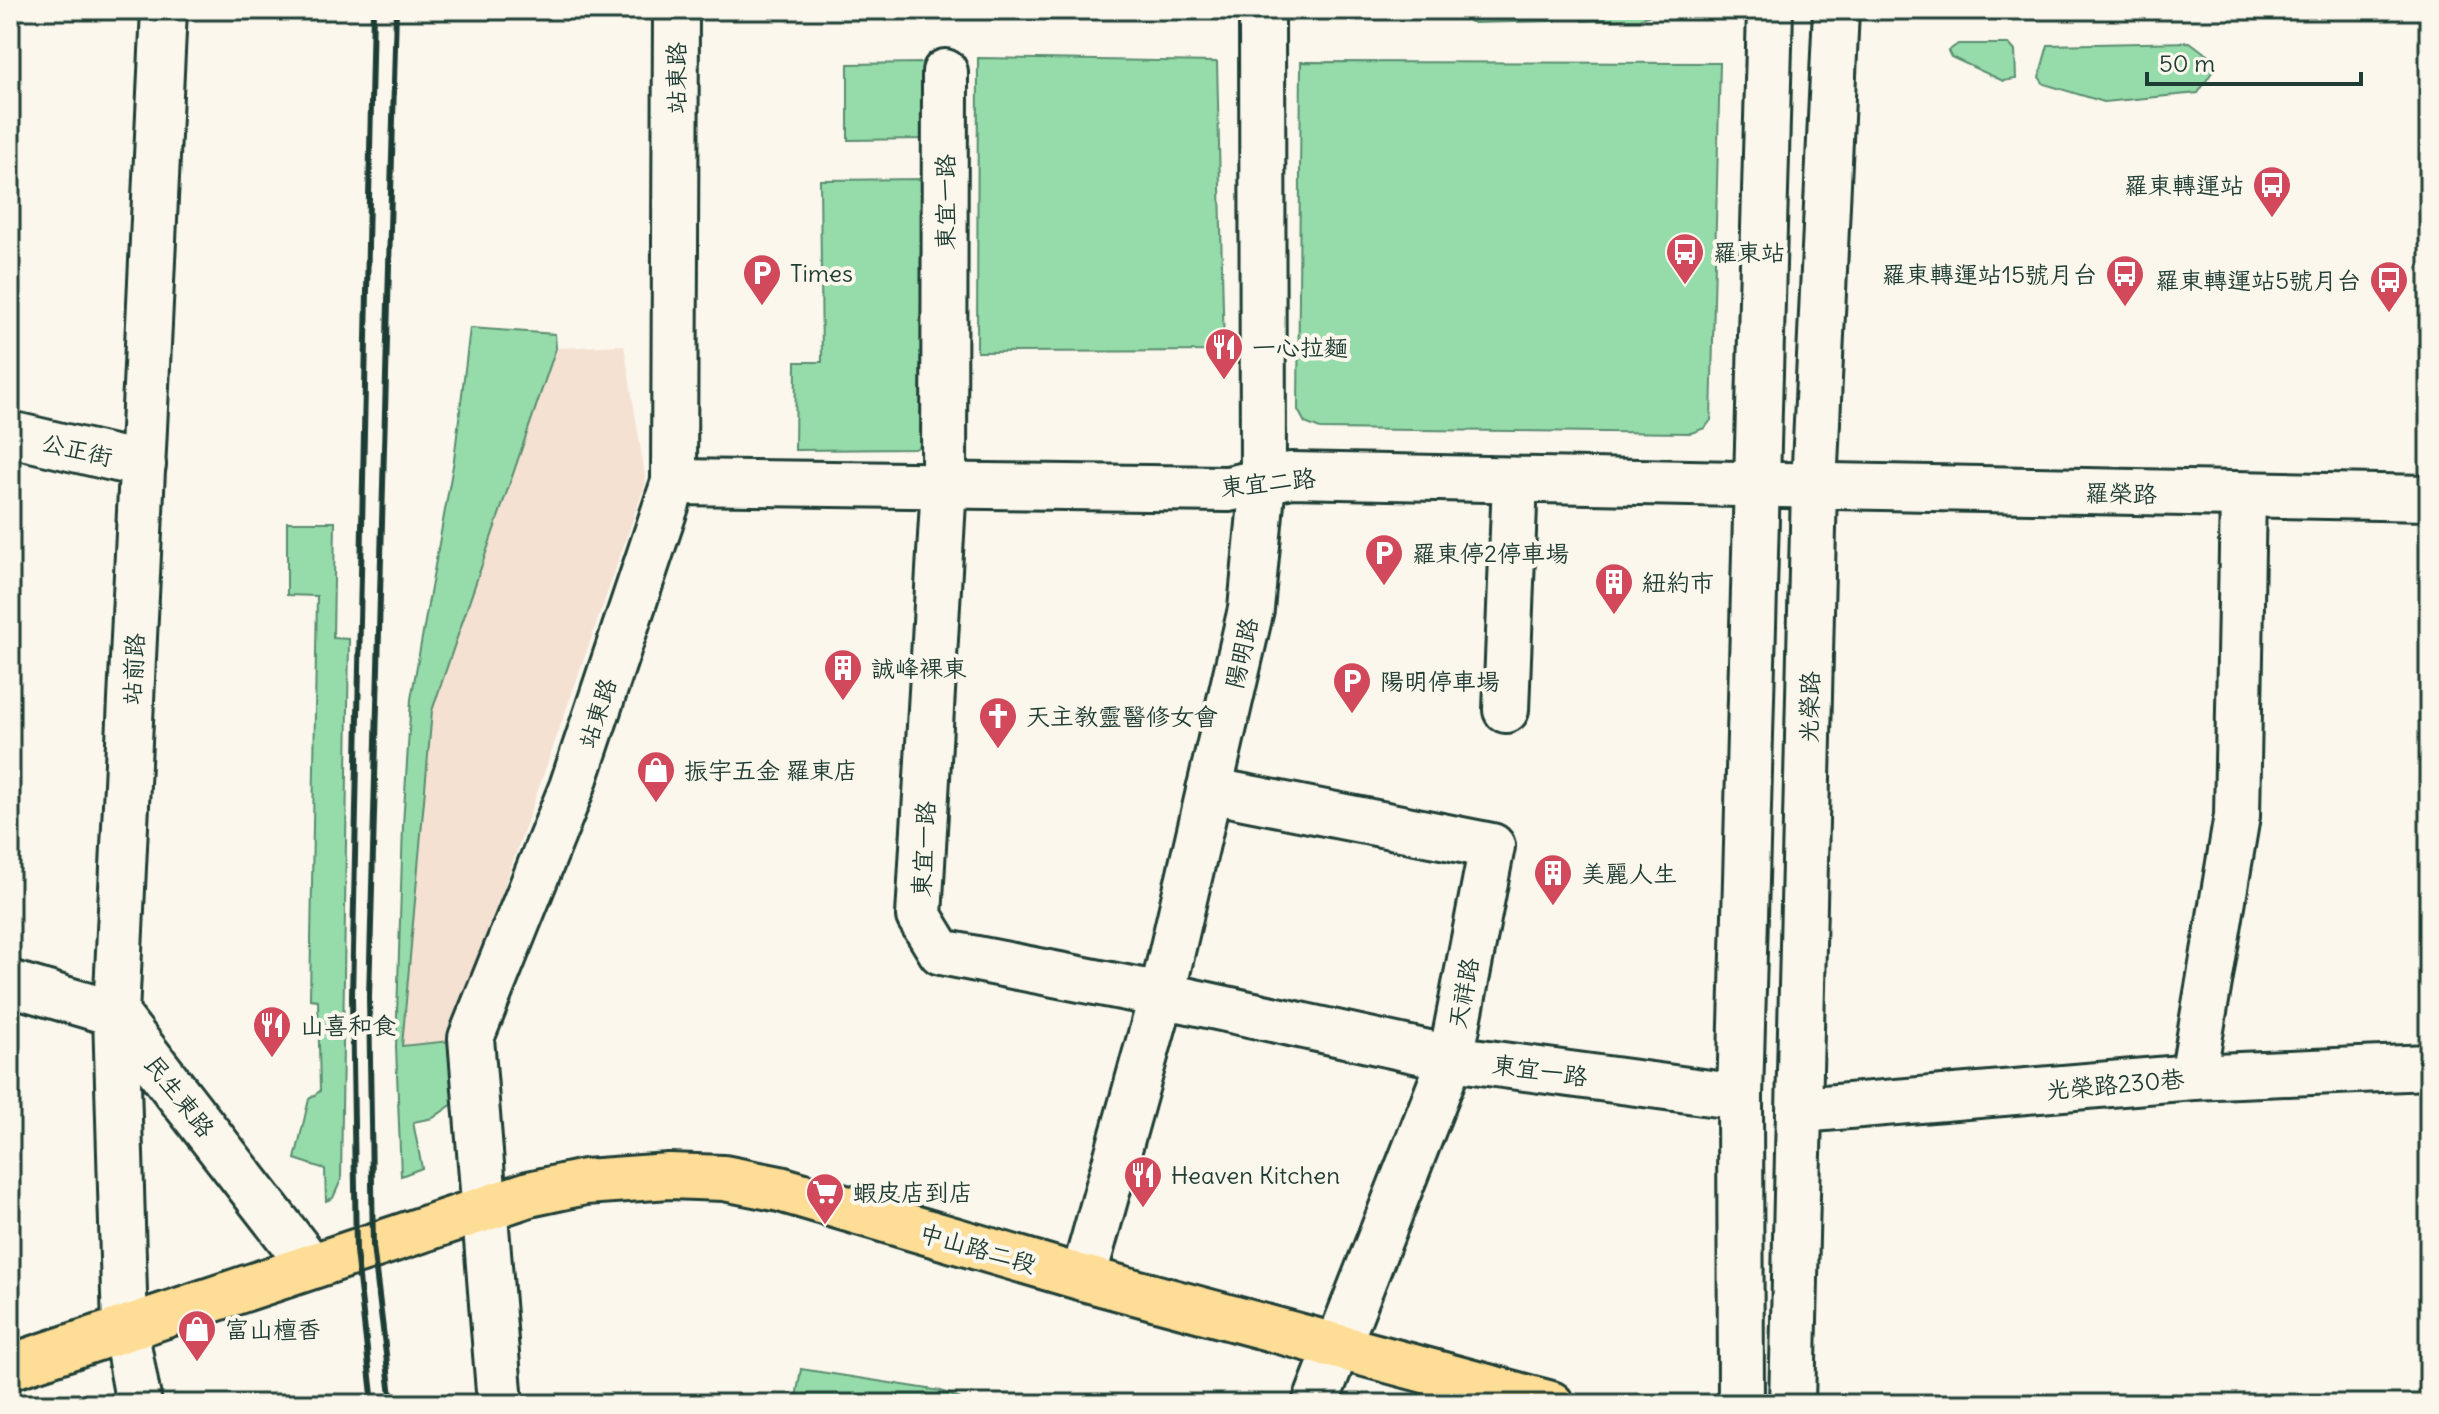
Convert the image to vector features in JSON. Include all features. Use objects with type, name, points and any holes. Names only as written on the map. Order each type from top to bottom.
[{"type":"main road","name":"中山路二段","points":[[10,1367],[529,1194],[585,1182],[669,1176],[724,1178],[780,1189],[1083,1278],[1551,1404]]},
{"type":"street","name":"站前路","points":[[139,1404],[125,1328],[116,1014],[164,10]]},
{"type":"street","name":"站東路","points":[[500,1404],[482,1209],[471,1038],[572,787],[674,482],[676,10]]},
{"type":"street","name":"陽明路","points":[[1083,1278],[1162,995],[1251,609],[1263,481],[1262,10]]},
{"type":"street","points":[[1741,1404],[1740,1097],[1770,10]]},
{"type":"street","name":"光榮路","points":[[1792,1404],[1814,487],[1836,10]]},
{"type":"street","name":"東宜一路","points":[[945,72],[944,484],[919,916],[941,952],[1162,995],[1451,1058],[1740,1097]]},
{"type":"street","name":"公正街","points":[[10,434],[143,465]]},
{"type":"street","name":"東宜二路","points":[[674,482],[1228,489],[1291,475],[1814,487]]},
{"type":"street","points":[[1506,710],[1515,480]]},
{"type":"street","name":"羅榮路","points":[[1814,487],[2429,498]]},
{"type":"street","points":[[2193,1077],[2237,816],[2243,496]]},
{"type":"street","name":"天祥路","points":[[1209,790],[1492,846],[1451,1058],[1315,1404]]},
{"type":"street","points":[[10,983],[116,1014]]},
{"type":"street","name":"民生東路","points":[[116,1014],[311,1266]]},
{"type":"street","name":"光榮路230巷","points":[[1801,1110],[2193,1077],[2429,1067]]},
{"type":"shaded area","points":[[624,345],[646,482],[450,1041],[402,1047],[432,711],[556,348]]},
{"type":"green space","points":[[1356,10],[1444,10],[1444,18],[1364,13]]},
{"type":"green space","points":[[1469,10],[1555,10],[1555,21],[1474,23],[1469,21]]},
{"type":"green space","points":[[1579,10],[1665,10],[1639,19],[1582,21]]},
{"type":"green space","points":[[2190,42],[2214,60],[2216,66],[2198,93],[2104,102],[2044,84],[2039,77],[2048,45]]},
{"type":"green space","points":[[1958,44],[2009,44],[2015,51],[2016,79],[2003,81],[1951,57],[1948,51]]},
{"type":"green space","points":[[978,58],[1217,62],[1224,351],[977,352]]},
{"type":"green space","points":[[1301,62],[1720,63],[1711,420],[1705,428],[1691,433],[1320,429],[1305,423],[1298,410]]},
{"type":"green space","points":[[925,63],[926,139],[848,140],[848,64]]},
{"type":"green space","points":[[927,179],[927,442],[915,449],[795,450],[796,362],[822,362],[820,180]]},
{"type":"green space","points":[[470,328],[555,334],[556,348],[432,711],[402,1046],[450,1041],[457,1101],[433,1118],[413,1122],[422,1168],[401,1176],[396,1047],[403,825],[411,699],[454,460]]},
{"type":"green space","points":[[287,522],[335,522],[333,638],[349,639],[341,1180],[333,1198],[326,1201],[325,1169],[295,1159],[309,1099],[320,1091],[318,1000],[310,999],[317,596],[287,595]]},
{"type":"green space","points":[[801,1369],[941,1391],[972,1404],[795,1404]]},
{"type":"railway","points":[[373,10],[352,997],[356,1251],[373,1404]]},
{"type":"railway","points":[[392,1404],[373,1246],[369,997],[396,10]]},
{"type":"place","name":"羅東轉運站","points":[[2272,219]]},
{"type":"place","name":"羅東站","points":[[1685,286]]},
{"type":"place","name":"Times","points":[[762,307]]},
{"type":"place","name":"羅東轉運站15號月台","points":[[2125,308]]},
{"type":"place","name":"羅東轉運站5號月台","points":[[2389,314]]},
{"type":"place","name":"一心拉麵","points":[[1224,381]]},
{"type":"place","name":"羅東停2停車場","points":[[1384,587]]},
{"type":"place","name":"紐約市","points":[[1614,616]]},
{"type":"place","name":"誠峰裸東","points":[[843,702]]},
{"type":"place","name":"陽明停車場","points":[[1352,715]]},
{"type":"place","name":"天主教靈醫修女會","points":[[998,750]]},
{"type":"place","name":"振宇五金 羅東店","points":[[656,804]]},
{"type":"place","name":"美麗人生","points":[[1553,907]]},
{"type":"place","name":"山喜和食","points":[[272,1059]]},
{"type":"place","name":"Heaven Kitchen","points":[[1143,1209]]},
{"type":"place","name":"蝦皮店到店","points":[[825,1226]]},
{"type":"place","name":"富山檀香","points":[[197,1363]]}]
